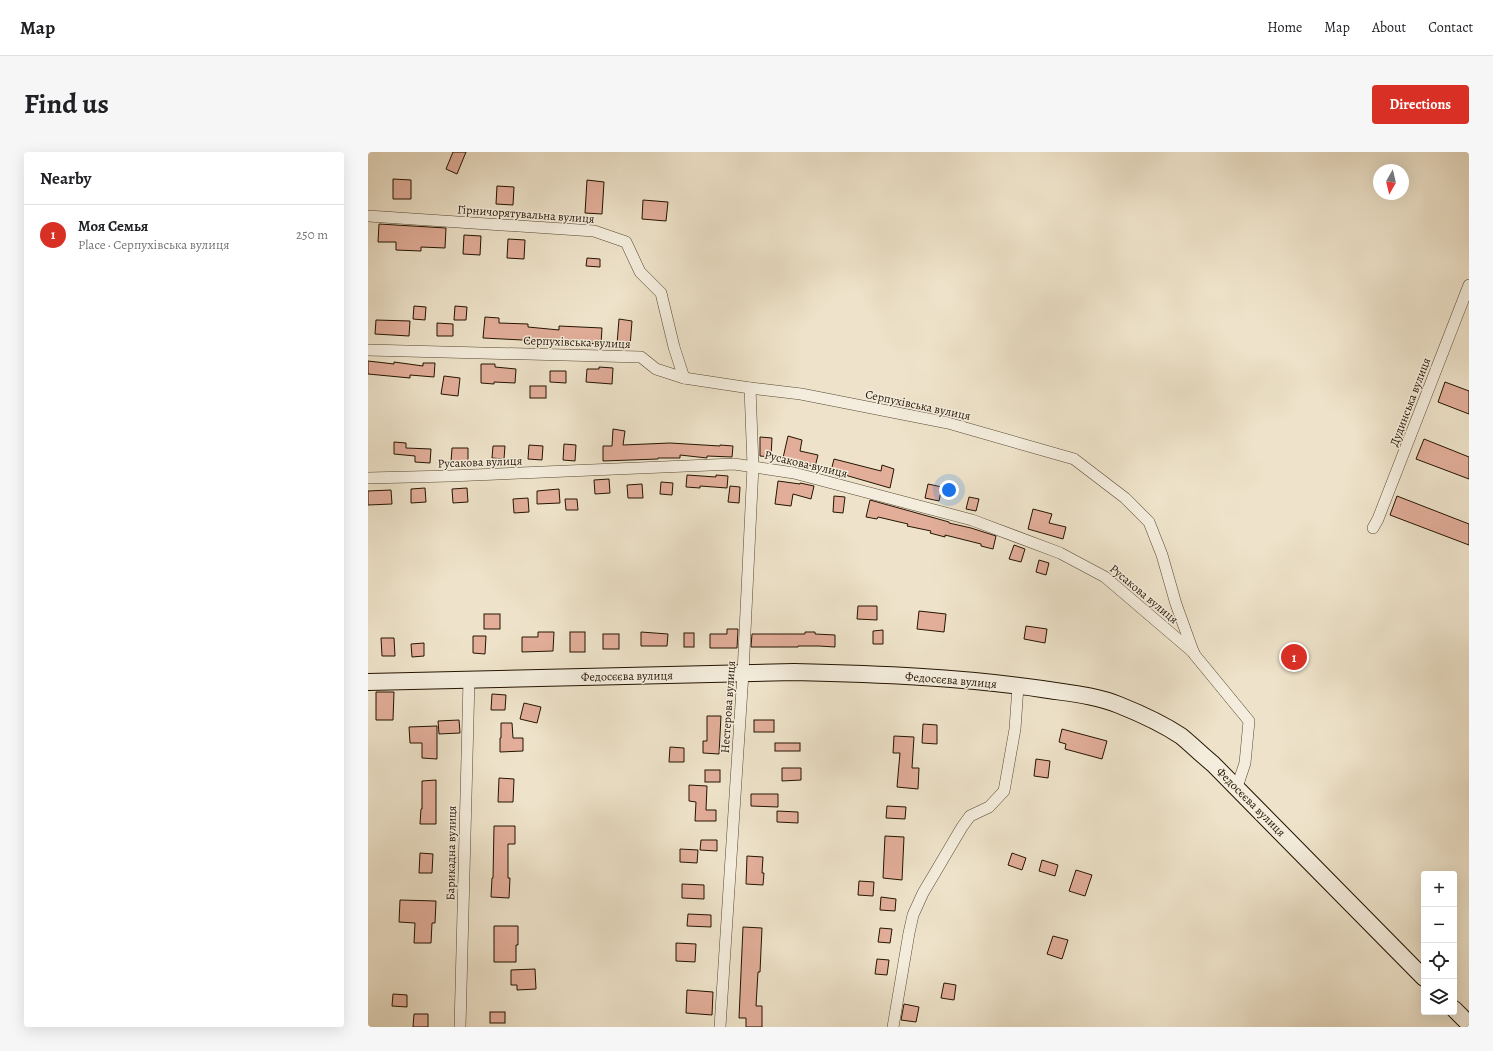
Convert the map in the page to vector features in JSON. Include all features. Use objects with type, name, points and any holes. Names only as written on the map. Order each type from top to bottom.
[{"type":"main road","name":"Федосєєва вулиця","points":[[368,682],[794,672],[862,673],[937,678],[1018,686],[1084,696],[1117,704],[1147,717],[1180,736],[1213,764],[1421,975]]},
{"type":"main road","points":[[1457,1012],[1469,1024]]},
{"type":"street","name":"Гірничорятувальна вулиця","points":[[368,216],[594,231],[626,242],[640,272],[661,293],[674,347],[684,378]]},
{"type":"street","name":"Дудинська вулиця","points":[[1373,528],[1378,519],[1469,285]]},
{"type":"street","name":"Серпухівська вулиця","points":[[368,350],[641,357],[656,369],[684,378],[801,394],[948,423],[1074,459],[1124,498],[1149,522],[1162,555],[1176,604],[1194,654],[1249,721],[1245,763],[1237,787]]},
{"type":"street","name":"Нестерова вулиця","points":[[720,1027],[743,673],[753,466],[750,388]]},
{"type":"street","name":"Русакова вулиця","points":[[368,478],[734,464],[794,473],[972,520],[1060,553],[1105,577],[1194,654]]},
{"type":"street","name":"Барикадна вулиця","points":[[460,1027],[469,680]]},
{"type":"street","points":[[893,1027],[913,915],[962,827],[970,816],[989,807],[1004,791],[1015,729],[1018,686]]},
{"type":"building","points":[[453,152],[466,152],[457,174],[446,169]]},
{"type":"building","points":[[393,179],[411,180],[411,199],[393,199]]},
{"type":"building","points":[[587,180],[604,182],[602,214],[585,213]]},
{"type":"building","points":[[497,186],[514,187],[513,205],[496,204]]},
{"type":"building","points":[[643,200],[668,202],[666,221],[642,219]]},
{"type":"building","points":[[379,224],[446,228],[445,248],[421,247],[421,251],[396,250],[396,242],[378,242]]},
{"type":"building","points":[[464,235],[481,236],[480,255],[463,254]]},
{"type":"building","points":[[508,239],[525,240],[524,259],[507,258]]},
{"type":"building","points":[[587,258],[600,259],[600,267],[586,266]]},
{"type":"building","points":[[414,306],[426,307],[425,320],[413,319]]},
{"type":"building","points":[[455,306],[467,307],[466,320],[454,320]]},
{"type":"building","points":[[485,317],[499,318],[499,323],[528,324],[528,327],[559,330],[559,326],[602,328],[601,344],[483,338]]},
{"type":"building","points":[[619,319],[632,321],[630,346],[617,344]]},
{"type":"building","points":[[376,320],[410,321],[409,336],[375,334]]},
{"type":"building","points":[[437,323],[453,324],[453,336],[437,336]]},
{"type":"building","points":[[368,361],[394,364],[394,362],[423,366],[423,363],[435,363],[434,377],[410,375],[410,378],[368,374]]},
{"type":"building","points":[[481,364],[495,364],[495,367],[516,369],[515,383],[481,383]]},
{"type":"building","points":[[599,367],[613,368],[612,384],[586,382],[587,369],[599,369]]},
{"type":"building","points":[[550,371],[566,371],[566,383],[550,382]]},
{"type":"building","points":[[444,376],[460,378],[458,396],[441,394]]},
{"type":"building","points":[[1445,382],[1469,391],[1469,414],[1438,402]]},
{"type":"building","points":[[530,386],[546,386],[546,398],[530,398]]},
{"type":"building","points":[[613,429],[625,431],[623,445],[670,443],[733,446],[732,457],[707,456],[707,458],[680,455],[680,458],[603,461],[603,446],[612,446]]},
{"type":"building","points":[[788,436],[802,440],[800,451],[818,455],[815,467],[783,458]]},
{"type":"building","points":[[760,437],[772,438],[771,457],[760,456]]},
{"type":"building","points":[[1424,439],[1469,457],[1469,479],[1416,459]]},
{"type":"building","points":[[394,442],[406,443],[406,448],[431,449],[430,463],[415,462],[415,456],[394,454]]},
{"type":"building","points":[[564,444],[576,445],[575,461],[563,460]]},
{"type":"building","points":[[529,445],[543,446],[542,460],[528,459]]},
{"type":"building","points":[[493,446],[505,446],[504,459],[492,458]]},
{"type":"building","points":[[452,448],[468,448],[468,463],[451,462]]},
{"type":"building","points":[[834,459],[881,471],[882,465],[894,469],[890,488],[831,471]]},
{"type":"building","points":[[687,475],[716,477],[716,475],[728,476],[727,488],[700,486],[700,488],[686,487]]},
{"type":"building","points":[[609,479],[610,493],[595,494],[594,480]]},
{"type":"building","points":[[778,481],[814,486],[811,499],[793,494],[791,506],[775,504]]},
{"type":"building","points":[[661,482],[673,483],[672,495],[660,494]]},
{"type":"building","points":[[642,484],[643,498],[628,498],[627,485]]},
{"type":"building","points":[[928,484],[942,487],[939,501],[925,498]]},
{"type":"building","points":[[730,486],[740,487],[739,503],[728,502]]},
{"type":"building","points":[[425,488],[426,502],[411,503],[411,489]]},
{"type":"building","points":[[467,488],[468,502],[453,503],[452,489]]},
{"type":"building","points":[[559,489],[560,503],[537,504],[537,491]]},
{"type":"building","points":[[391,490],[392,504],[368,505],[368,491]]},
{"type":"building","points":[[834,496],[845,497],[843,513],[833,512]]},
{"type":"building","points":[[1397,496],[1469,524],[1469,545],[1390,515]]},
{"type":"building","points":[[969,497],[979,499],[976,511],[966,509]]},
{"type":"building","points":[[528,498],[529,512],[514,513],[513,499]]},
{"type":"building","points":[[565,499],[577,499],[578,510],[566,510]]},
{"type":"building","points":[[870,500],[996,536],[993,549],[981,546],[981,544],[945,535],[945,537],[930,533],[931,531],[907,526],[908,524],[878,517],[877,519],[866,517]]},
{"type":"building","points":[[1033,509],[1052,514],[1049,523],[1066,527],[1063,539],[1028,529]]},
{"type":"building","points":[[1014,545],[1025,549],[1021,562],[1009,559]]},
{"type":"building","points":[[1039,560],[1049,563],[1046,575],[1036,572]]},
{"type":"building","points":[[858,606],[877,606],[877,620],[857,619]]},
{"type":"building","points":[[919,611],[946,614],[944,632],[917,629]]},
{"type":"building","points":[[484,614],[500,614],[500,629],[484,629]]},
{"type":"building","points":[[1026,626],[1047,629],[1045,643],[1024,639]]},
{"type":"building","points":[[727,629],[738,629],[737,648],[710,648],[710,634],[727,634]]},
{"type":"building","points":[[883,630],[883,644],[873,644],[873,631]]},
{"type":"building","points":[[538,632],[554,632],[553,651],[522,652],[522,637],[538,637]]},
{"type":"building","points":[[570,632],[585,632],[585,652],[570,652]]},
{"type":"building","points":[[641,632],[668,634],[667,646],[641,646]]},
{"type":"building","points":[[805,632],[835,635],[835,647],[751,647],[752,634],[805,634]]},
{"type":"building","points":[[684,633],[694,633],[694,647],[684,647]]},
{"type":"building","points":[[603,634],[619,634],[619,649],[603,649]]},
{"type":"building","points":[[473,636],[486,636],[485,654],[473,653]]},
{"type":"building","points":[[381,638],[394,638],[395,656],[382,656]]},
{"type":"building","points":[[424,643],[424,656],[412,657],[411,644]]},
{"type":"building","points":[[1292,645],[1305,652],[1296,669],[1283,662]]},
{"type":"building","points":[[376,692],[394,692],[393,720],[376,720]]},
{"type":"building","points":[[492,694],[506,695],[505,710],[491,710]]},
{"type":"building","points":[[524,703],[541,707],[537,723],[520,719]]},
{"type":"building","points":[[707,716],[721,716],[719,754],[703,753],[703,741],[707,741]]},
{"type":"building","points":[[459,720],[460,733],[439,734],[438,721]]},
{"type":"building","points":[[754,720],[774,720],[774,732],[754,732]]},
{"type":"building","points":[[501,723],[512,723],[513,738],[523,738],[523,751],[500,752]]},
{"type":"building","points":[[923,724],[937,725],[937,744],[922,743]]},
{"type":"building","points":[[437,726],[437,759],[422,758],[422,743],[410,743],[409,727]]},
{"type":"building","points":[[1062,729],[1107,741],[1102,759],[1065,749],[1066,744],[1059,742]]},
{"type":"building","points":[[894,736],[914,737],[912,768],[919,768],[918,789],[897,787],[900,753],[893,753]]},
{"type":"building","points":[[775,743],[800,743],[800,751],[775,751]]},
{"type":"building","points":[[670,747],[684,748],[684,762],[669,762]]},
{"type":"building","points":[[1036,759],[1050,761],[1048,778],[1034,776]]},
{"type":"building","points":[[782,768],[801,768],[801,780],[782,781]]},
{"type":"building","points":[[705,770],[720,770],[720,782],[705,782]]},
{"type":"building","points":[[499,778],[514,779],[513,802],[498,802]]},
{"type":"building","points":[[436,780],[436,824],[420,824],[422,809],[422,781]]},
{"type":"building","points":[[689,785],[707,786],[706,810],[716,810],[716,821],[695,821],[696,802],[689,801]]},
{"type":"building","points":[[751,794],[778,794],[778,807],[751,806]]},
{"type":"building","points":[[887,806],[906,807],[905,819],[886,818]]},
{"type":"building","points":[[777,811],[798,812],[798,823],[777,822]]},
{"type":"building","points":[[494,826],[515,826],[515,844],[508,844],[508,878],[510,878],[509,898],[491,897]]},
{"type":"building","points":[[885,836],[904,837],[902,880],[883,878]]},
{"type":"building","points":[[701,840],[717,840],[717,851],[700,850]]},
{"type":"building","points":[[680,849],[698,850],[697,863],[680,862]]},
{"type":"building","points":[[420,853],[433,854],[432,873],[419,873]]},
{"type":"building","points":[[1012,853],[1026,858],[1022,870],[1008,865]]},
{"type":"building","points":[[747,856],[763,857],[763,885],[746,884]]},
{"type":"building","points":[[1042,860],[1058,865],[1055,876],[1039,871]]},
{"type":"building","points":[[1076,870],[1092,875],[1085,896],[1069,891]]},
{"type":"building","points":[[859,881],[874,882],[873,896],[858,895]]},
{"type":"building","points":[[682,884],[704,885],[704,899],[682,898]]},
{"type":"building","points":[[881,897],[896,899],[895,911],[880,910]]},
{"type":"building","points":[[400,900],[436,901],[435,923],[432,923],[431,943],[414,943],[415,923],[399,922]]},
{"type":"building","points":[[688,914],[711,915],[711,927],[687,926]]},
{"type":"building","points":[[494,926],[518,926],[516,962],[494,962]]},
{"type":"building","points":[[743,927],[762,928],[760,972],[758,972],[756,1006],[762,1006],[762,1027],[746,1027],[746,1018],[739,1018]]},
{"type":"building","points":[[880,928],[892,929],[890,943],[878,942]]},
{"type":"building","points":[[1053,936],[1068,940],[1062,959],[1047,954]]},
{"type":"building","points":[[676,943],[696,944],[695,962],[676,961]]},
{"type":"building","points":[[877,959],[889,960],[887,975],[875,974]]},
{"type":"building","points":[[535,969],[536,989],[517,990],[517,985],[511,985],[511,970]]},
{"type":"building","points":[[944,983],[956,985],[954,1000],[941,998]]},
{"type":"building","points":[[687,990],[713,992],[712,1015],[686,1013]]},
{"type":"building","points":[[393,994],[407,995],[407,1007],[392,1006]]},
{"type":"building","points":[[904,1004],[919,1007],[916,1022],[901,1020]]},
{"type":"building","points":[[490,1012],[505,1012],[505,1023],[490,1023]]},
{"type":"building","points":[[414,1014],[428,1014],[428,1027],[413,1027]]},
{"type":"place","name":"Моя Семья","points":[[1294,657]]}]
